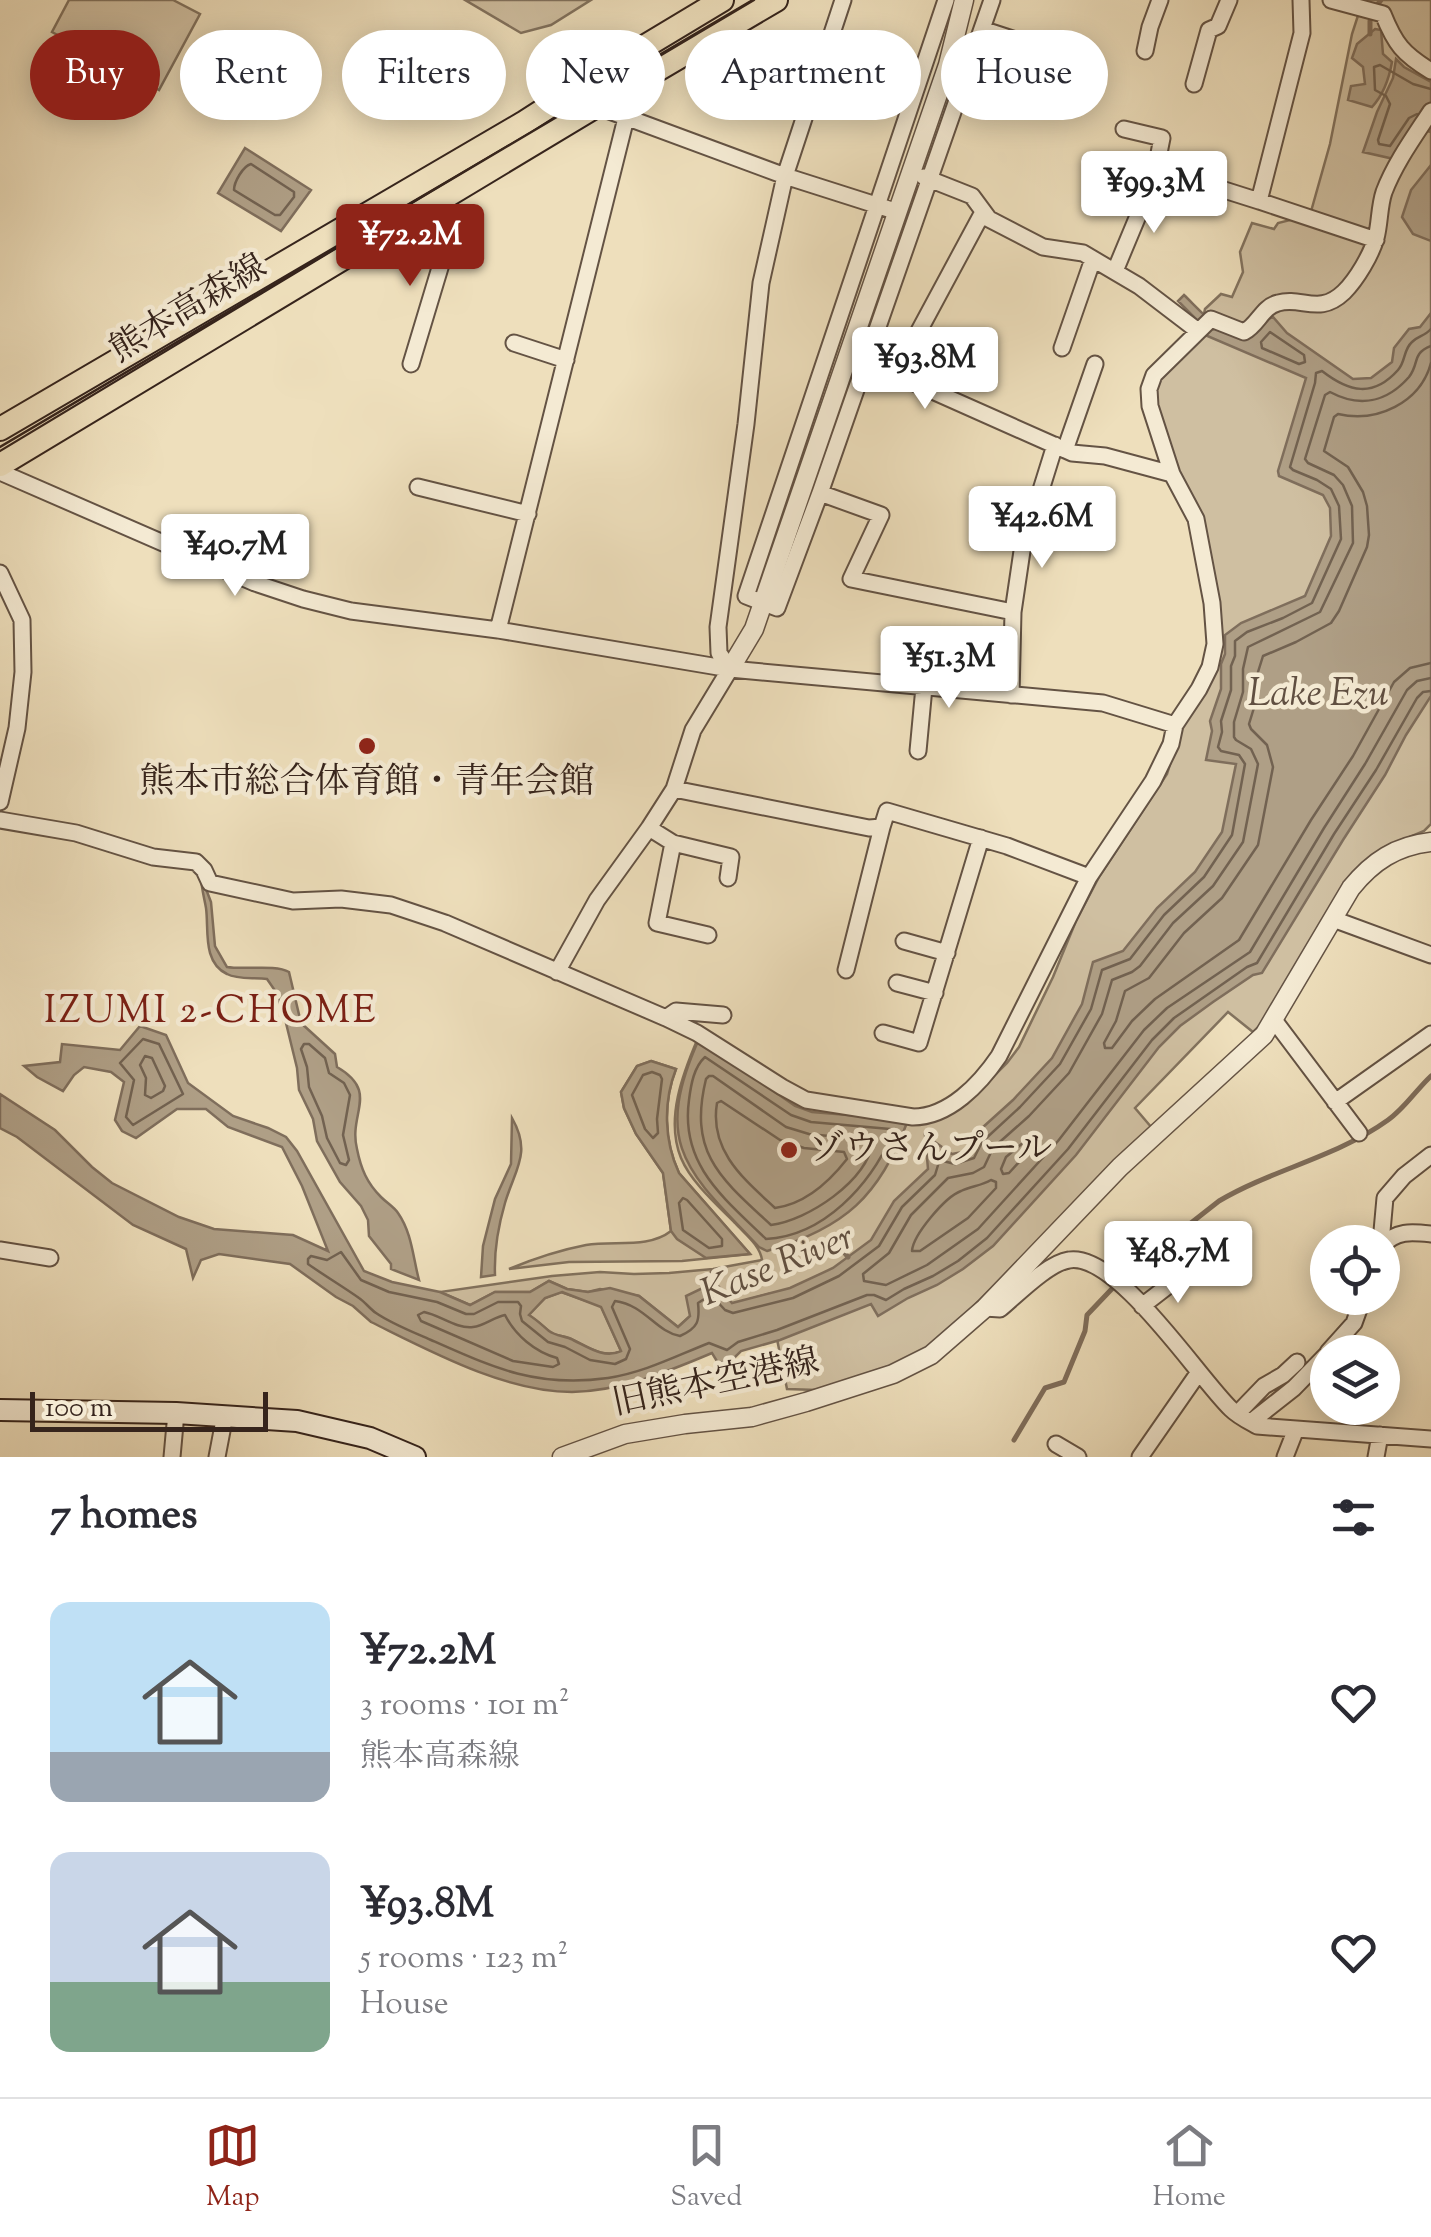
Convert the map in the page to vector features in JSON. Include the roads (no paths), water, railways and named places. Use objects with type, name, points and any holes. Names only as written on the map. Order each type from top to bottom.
[{"type":"main road","name":"熊本高森線","points":[[0,429],[508,132],[722,0]]},
{"type":"main road","name":"熊本高森線","points":[[665,65],[776,0]]},
{"type":"main road","name":"熊本高森線","points":[[0,468],[573,120]]},
{"type":"main road","points":[[0,1410],[298,1420],[368,1448],[415,1457]]},
{"type":"street","points":[[730,669],[718,653],[718,627],[761,283],[785,176],[842,0]]},
{"type":"street","points":[[946,0],[746,596],[777,608],[820,493],[921,175],[964,0]]},
{"type":"street","points":[[557,972],[597,900],[674,789],[693,730],[754,629],[898,212],[921,175],[992,0]]},
{"type":"street","points":[[1146,51],[1160,0]]},
{"type":"street","points":[[1194,84],[1209,30],[1218,26],[1229,0]]},
{"type":"street","points":[[1259,201],[1302,32],[1301,0]]},
{"type":"street","points":[[1331,0],[1383,14],[1398,47],[1431,71]]},
{"type":"street","points":[[921,175],[972,196],[989,219],[1042,247],[1084,253],[1203,326],[1244,332],[1274,303],[1328,303],[1344,291],[1376,240],[1383,195],[1431,111]]},
{"type":"street","points":[[498,630],[626,120]]},
{"type":"street","points":[[631,120],[898,212]]},
{"type":"street","points":[[1124,129],[1162,138],[1156,168],[1162,188],[1204,200],[1218,188],[1376,240]]},
{"type":"street","points":[[1115,271],[1150,187],[1157,179]]},
{"type":"street","points":[[984,212],[905,357],[904,375],[1072,453],[1134,462],[1172,474]]},
{"type":"street","points":[[411,364],[442,261],[417,214]]},
{"type":"street","points":[[1062,348],[1093,259]]},
{"type":"street","points":[[0,820],[76,833],[153,857],[196,862],[210,883],[293,901],[341,899],[391,905],[446,923],[666,1018],[806,1100],[927,1117],[970,1091],[999,1056],[1089,876],[1153,780],[1171,744],[1174,725],[1210,666],[1214,644],[1212,603],[1196,520],[1172,474],[1150,406],[1149,388],[1154,375],[1203,326]]},
{"type":"street","points":[[514,343],[566,360]]},
{"type":"street","points":[[1012,694],[1014,612],[1022,551],[1095,364]]},
{"type":"street","points":[[0,468],[255,582],[303,600],[351,611],[498,630],[730,669],[1103,703],[1174,725]]},
{"type":"street","points":[[418,487],[528,514]]},
{"type":"street","points":[[820,493],[881,515],[851,580],[1014,612]]},
{"type":"street","points":[[0,573],[22,620],[24,672],[17,728],[0,802]]},
{"type":"street","points":[[918,751],[924,686]]},
{"type":"street","points":[[674,789],[869,828],[882,827]]},
{"type":"street","points":[[846,970],[887,811],[1007,846],[1089,876]]},
{"type":"street","points":[[649,828],[673,843],[732,857],[728,878]]},
{"type":"street","points":[[883,1033],[919,1043],[981,838]]},
{"type":"street","name":"旧熊本空港線","points":[[562,1457],[625,1434],[752,1417],[892,1374],[931,1354],[984,1308],[1120,1167],[1264,1036],[1351,888],[1365,871],[1403,848],[1431,842]]},
{"type":"street","points":[[673,843],[657,923],[708,935]]},
{"type":"street","points":[[1333,919],[1431,954]]},
{"type":"street","points":[[904,941],[947,952]]},
{"type":"street","points":[[897,983],[934,992]]},
{"type":"street","points":[[666,1018],[676,1011],[722,1016]]},
{"type":"street","points":[[1274,1020],[1359,1132]]},
{"type":"street","points":[[1335,1102],[1431,1034]]},
{"type":"street","points":[[1383,1225],[1385,1198],[1404,1176],[1431,1155]]},
{"type":"street","points":[[1400,1233],[1431,1234]]},
{"type":"street","points":[[0,1250],[50,1258]]},
{"type":"street","points":[[984,1308],[1000,1308],[1057,1263],[1073,1258],[1102,1268],[1142,1306],[1198,1372],[1256,1426],[1431,1440]]},
{"type":"street","points":[[1142,1306],[1186,1272]]},
{"type":"street","points":[[1244,1418],[1264,1386],[1297,1362]]},
{"type":"street","points":[[1140,1457],[1198,1372]]},
{"type":"street","points":[[1244,1418],[1294,1388],[1310,1372]]},
{"type":"street","points":[[172,1457],[176,1413]]},
{"type":"street","points":[[217,1457],[225,1415]]},
{"type":"street","points":[[1284,1457],[1296,1428]]},
{"type":"street","points":[[1376,1457],[1380,1436]]},
{"type":"street","points":[[1056,1444],[1078,1457]]},
{"type":"water","points":[[1375,29],[1381,30],[1383,54],[1392,62],[1385,86],[1372,107],[1348,100],[1351,86],[1365,84],[1363,67],[1352,58],[1357,44]]},
{"type":"water","points":[[1396,59],[1431,82],[1431,132],[1418,123],[1394,159],[1363,152],[1393,78]]},
{"type":"water","points":[[245,148],[311,190],[281,231],[218,193]]},
{"type":"water","points":[[1431,165],[1431,241],[1413,234],[1402,217],[1411,190]]},
{"type":"water","name":"Lake Ezu","points":[[1184,295],[1215,324],[1243,337],[1253,336],[1265,320],[1273,317],[1287,333],[1353,379],[1371,378],[1392,362],[1394,348],[1409,329],[1420,327],[1431,313],[1431,696],[1262,973],[1253,975],[1180,1026],[1159,1047],[1076,1155],[993,1246],[963,1269],[878,1316],[871,1304],[741,1351],[731,1361],[718,1363],[712,1353],[626,1384],[590,1391],[547,1390],[468,1368],[371,1322],[290,1264],[219,1254],[201,1260],[193,1278],[186,1249],[133,1225],[0,1128],[0,1094],[55,1130],[112,1183],[179,1217],[214,1229],[293,1235],[328,1251],[282,1147],[228,1127],[206,1109],[177,1109],[136,1138],[122,1131],[115,1120],[124,1082],[111,1072],[84,1067],[63,1091],[24,1066],[60,1062],[62,1044],[120,1050],[140,1026],[166,1035],[188,1083],[233,1116],[286,1137],[364,1271],[392,1282],[440,1292],[470,1305],[495,1292],[530,1292],[549,1281],[588,1292],[610,1288],[639,1296],[678,1327],[690,1316],[686,1296],[715,1282],[732,1303],[790,1288],[833,1268],[871,1240],[894,1201],[928,1169],[925,1135],[952,1154],[968,1151],[972,1137],[1052,1058],[1082,1004],[1093,962],[1123,951],[1157,908],[1195,872],[1222,832],[1236,764],[1206,760],[1212,731],[1210,721],[1221,689],[1225,635],[1241,623],[1305,596],[1331,536],[1330,508],[1323,495],[1279,476],[1278,471],[1306,378],[1205,335],[1178,301]],"holes":[[[562,1292],[601,1307],[621,1351],[596,1351],[552,1333],[529,1315],[545,1298]]]},
{"type":"water","points":[[201,876],[211,902],[215,946],[227,967],[289,972],[301,1023],[335,1054],[337,1067],[357,1085],[360,1104],[355,1136],[360,1163],[372,1186],[403,1221],[419,1280],[391,1269],[369,1236],[368,1220],[361,1206],[340,1182],[317,1141],[313,1119],[299,1090],[297,1068],[276,992],[267,979],[231,976],[214,962],[208,944]]},
{"type":"water","name":"ゾウさんプール","points":[[699,1039],[795,1106],[812,1112],[908,1120],[872,1189],[818,1232],[767,1251],[759,1247],[713,1198],[684,1155],[678,1132],[678,1106]]},
{"type":"water","points":[[651,1061],[676,1069],[667,1121],[670,1148],[679,1173],[750,1254],[706,1258],[671,1231],[663,1173],[636,1134],[621,1092],[637,1066]]},
{"type":"water","points":[[512,1118],[521,1141],[520,1161],[500,1221],[495,1275],[481,1277],[483,1246],[495,1199],[511,1164]]},
{"type":"waterway","points":[[1378,4],[1381,0]]},
{"type":"waterway","points":[[1370,21],[1370,34]]},
{"type":"waterway","points":[[1014,1440],[1045,1388],[1064,1382],[1085,1331],[1087,1315],[1126,1274],[1219,1201],[1368,1133],[1388,1120],[1431,1076]]},
{"type":"waterway","name":"Kase River","points":[[833,1239],[848,1257]]},
{"type":"waterway","name":"Kase River","points":[[712,1272],[713,1289]]},
{"type":"tram line","points":[[0,447],[754,0]]},
{"type":"place","name":"熊本市総合体育館・青年会館","points":[[367,746]]},
{"type":"place","name":"ゾウさんプール","points":[[789,1150]]},
{"type":"district","name":"IZUMI 2-CHOME","points":[[211,1013]]}]
